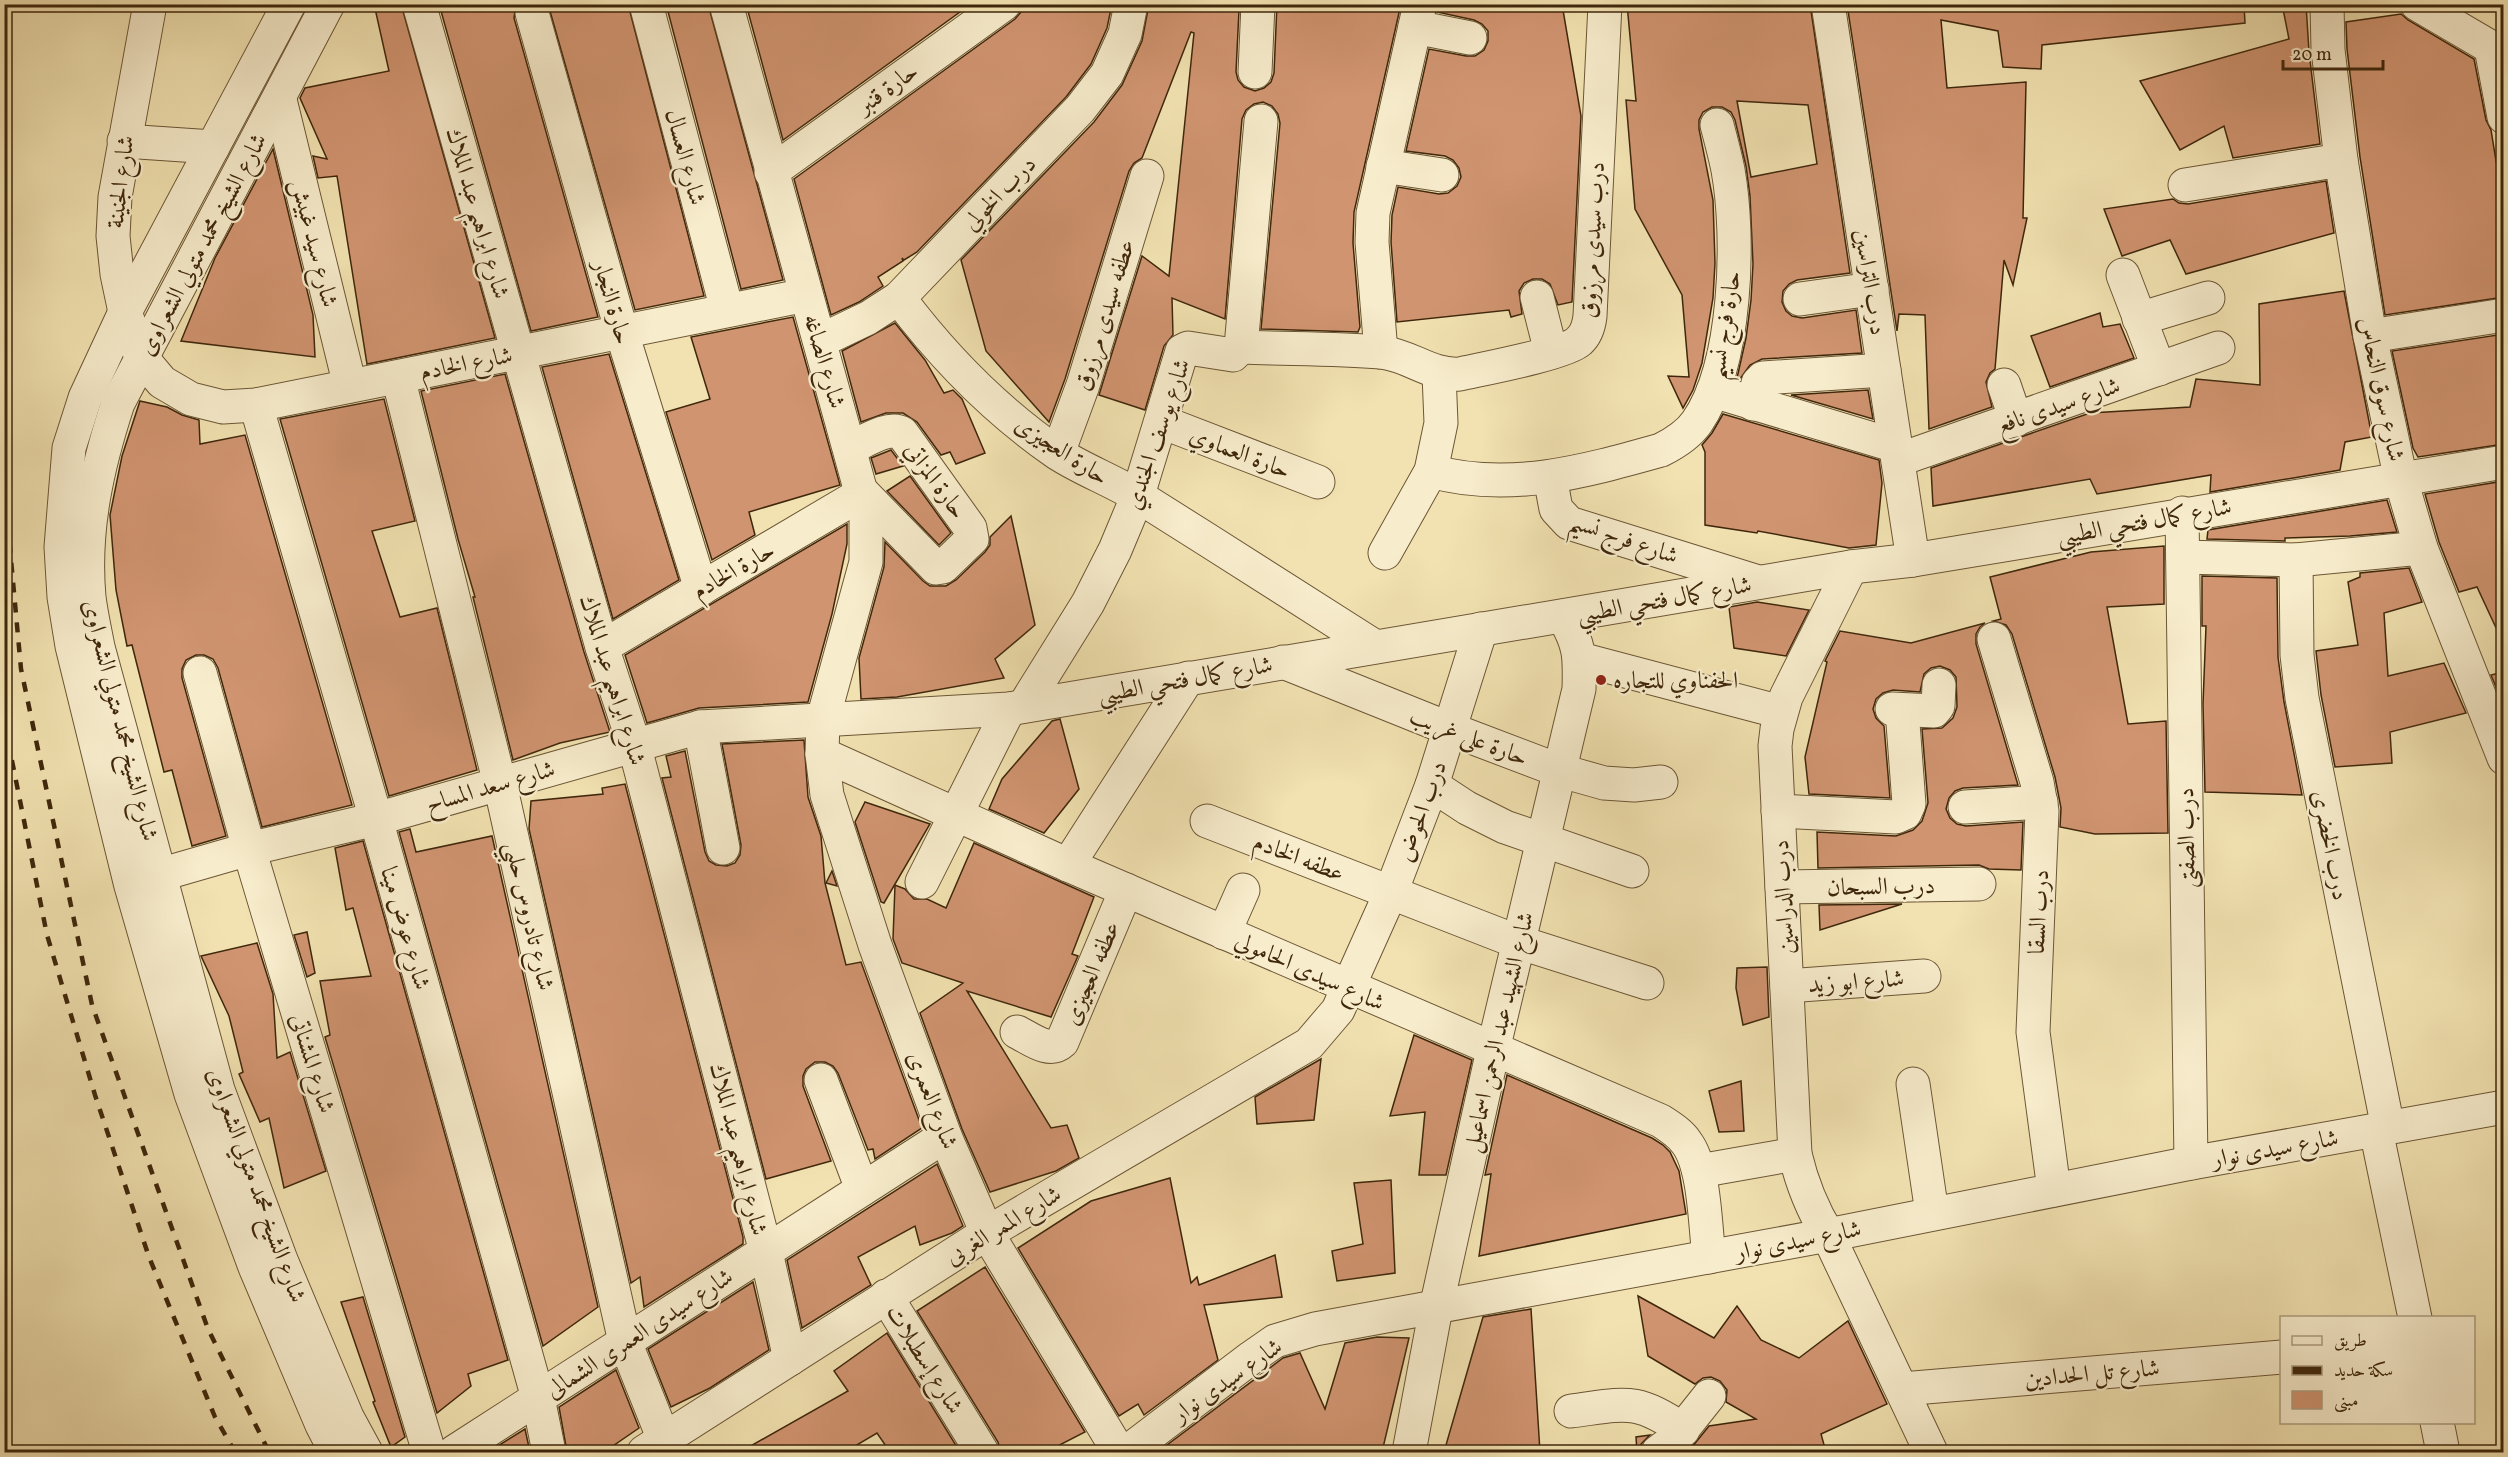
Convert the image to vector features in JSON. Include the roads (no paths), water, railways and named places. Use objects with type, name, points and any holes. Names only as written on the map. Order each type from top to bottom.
[{"type":"street","name":"شارع الجنينة","points":[[141,357],[125,312],[117,274],[113,236],[115,197],[150,4]]},
{"type":"street","name":"شارع الشيخ محمد متولي الشعراوى","points":[[289,4],[125,312],[85,398],[69,448],[61,548],[64,597],[72,646],[131,886],[191,1094],[255,1268],[322,1425],[336,1452]]},
{"type":"street","name":"شارع الشيخ محمد متولي الشعراوى","points":[[328,4],[280,100],[118,403],[102,450],[94,489],[88,548],[90,598],[98,647],[218,1090],[281,1260],[347,1417],[366,1452]]},
{"type":"street","name":"شارع ابراهيم عبد الملاك","points":[[419,4],[602,647],[634,744],[766,1252],[790,1359]]},
{"type":"street","name":"شارع العسال","points":[[646,4],[727,310]]},
{"type":"street","name":"شارع الصاغه","points":[[726,4],[771,172],[863,493],[868,528],[866,562],[824,719]]},
{"type":"street","name":"حارة قنبر","points":[[771,172],[1004,4]]},
{"type":"street","name":"درب الخولي","points":[[820,341],[868,318],[899,298],[1080,110],[1107,74],[1125,34],[1131,4]]},
{"type":"street","points":[[1255,72],[1258,4]]},
{"type":"street","name":"درب سيدى مرزوق","points":[[1439,374],[1460,374],[1570,347],[1579,342],[1589,326],[1605,4]]},
{"type":"street","name":"درب التراسين","points":[[1828,4],[1913,560]]},
{"type":"street","name":"شارع سوق النحاس","points":[[2327,4],[2328,50],[2341,160],[2370,336],[2401,480],[2421,548],[2504,758]]},
{"type":"street","points":[[2416,4],[2498,52],[2504,117]]},
{"type":"street","name":"حارة النجار","points":[[532,13],[622,333],[701,589]]},
{"type":"street","points":[[1381,352],[1372,228],[1375,198],[1417,16],[1470,38]]},
{"type":"street","name":"شارع سيد غبيش","points":[[280,100],[350,386]]},
{"type":"street","points":[[1261,121],[1241,347],[1381,352],[1411,360],[1439,374],[1442,423],[1431,471],[1384,553]]},
{"type":"street","name":"حارة فرج نسيم","points":[[1431,471],[1460,479],[1491,482],[1550,477],[1646,454],[1675,443],[1697,422],[1713,391],[1726,337],[1734,260],[1728,171],[1717,125]]},
{"type":"street","points":[[124,141],[213,147]]},
{"type":"street","points":[[2185,186],[2341,160]]},
{"type":"street","points":[[1383,166],[1442,175]]},
{"type":"street","name":"عطفه سيدى مرزوق","points":[[1058,453],[1083,385],[1147,176]]},
{"type":"street","points":[[2123,275],[2159,369]]},
{"type":"street","points":[[1800,299],[1872,290]]},
{"type":"street","name":"شارع الخادم","points":[[141,357],[162,382],[191,399],[223,407],[256,405],[806,295]]},
{"type":"street","points":[[1537,297],[1551,352]]},
{"type":"street","name":"حارة العجيزى","points":[[899,298],[931,340],[967,379],[1006,414],[1058,453],[1138,495],[1374,646]]},
{"type":"street","points":[[2139,319],[2208,298]]},
{"type":"street","points":[[2370,336],[2504,315]]},
{"type":"street","name":"شارع يوسف الجندي","points":[[922,882],[1016,708],[1088,603],[1115,550],[1138,495],[1182,351],[1188,348],[1233,355],[1241,347]]},
{"type":"street","name":"شارع سيدى نافع","points":[[1897,453],[2016,420],[2218,348]]},
{"type":"street","points":[[1753,404],[1758,383],[1762,378],[1884,370]]},
{"type":"street","name":"شارع تادروس حلبي","points":[[398,376],[500,784],[625,1342],[659,1448]]},
{"type":"street","points":[[2004,385],[2016,420]]},
{"type":"street","points":[[1713,391],[1897,453]]},
{"type":"street","name":"شارع عوض مينا","points":[[256,405],[376,819],[538,1398],[549,1452]]},
{"type":"street","name":"حارة العماوي","points":[[1162,422],[1318,482]]},
{"type":"street","name":"حارة المزاتي","points":[[850,448],[889,431],[898,430],[970,528],[972,539],[943,567],[936,568],[863,493]]},
{"type":"street","name":"شارع كمال فتحي الطيبي","points":[[824,719],[1016,708],[1851,567],[1913,560],[2182,513],[2504,462]]},
{"type":"street","name":"شارع فرج نسيم","points":[[1550,477],[1556,509],[1569,523],[1761,582]]},
{"type":"street","name":"حارة الخادم","points":[[602,647],[863,493]]},
{"type":"street","name":"درب الصفتى","points":[[2182,513],[2191,1163]]},
{"type":"street","points":[[2183,557],[2296,560],[2421,548]]},
{"type":"street","name":"درب الخضرى","points":[[2296,560],[2296,633],[2302,698],[2415,1316]]},
{"type":"street","name":"درب الدراسين","points":[[1851,567],[1781,712],[1775,746],[1795,1154],[1802,1183],[1814,1211],[1828,1235],[1931,1452]]},
{"type":"street","name":"شارع الشهيد عبد الرحمن اسماعيل","points":[[1409,1452],[1436,1308],[1492,1050],[1579,689],[1580,659],[1576,638],[1563,616]]},
{"type":"street","name":"درب الحوض","points":[[1349,988],[1391,892],[1432,784],[1481,629]]},
{"type":"street","name":"درب السقا","points":[[1994,639],[2041,802],[2033,1032],[2054,1190]]},
{"type":"street","points":[[1580,659],[1781,712]]},
{"type":"street","name":"حارة على غريب","points":[[1283,662],[1558,770],[1604,783],[1634,785],[1661,782]]},
{"type":"street","name":"شارع المشناتى","points":[[200,673],[249,849],[429,1452]]},
{"type":"street","points":[[1068,865],[1188,678]]},
{"type":"street","points":[[1778,811],[1896,817],[1905,813],[1909,804],[1897,709],[1934,711],[1938,706],[1939,685]]},
{"type":"street","name":"شارع سعد المساح","points":[[159,875],[249,849],[376,819],[700,727],[824,719]]},
{"type":"street","name":"شارع العمرى","points":[[824,719],[822,754],[827,795],[868,923],[945,1136],[987,1233],[1119,1452]]},
{"type":"street","points":[[700,727],[723,848]]},
{"type":"street","name":"شارع سيدى الحامولي","points":[[822,754],[1068,865],[1668,1126],[1686,1141],[1694,1155],[1699,1171],[1709,1257]]},
{"type":"street","points":[[1432,784],[1467,808],[1505,827],[1632,871]]},
{"type":"street","points":[[1965,807],[2041,802]]},
{"type":"street","name":"عطفه الخادم","points":[[1207,821],[1518,942],[1647,983]]},
{"type":"street","name":"درب السبحان","points":[[1782,887],[1979,884]]},
{"type":"street","name":"عطفه العجيزى","points":[[1017,1032],[1046,1046],[1055,1047],[1062,1042],[1126,890]]},
{"type":"street","points":[[1224,933],[1243,890]]},
{"type":"street","name":"شارع ابو زيد","points":[[1787,986],[1924,976]]},
{"type":"street","name":"شارع الممر الغربى","points":[[659,1448],[886,1296],[987,1233],[1309,1044],[1338,1010],[1349,988]]},
{"type":"street","points":[[821,1080],[862,1189]]},
{"type":"street","points":[[1913,1084],[1932,1213]]},
{"type":"street","name":"شارع سيدى نوار","points":[[1127,1452],[1275,1341],[1315,1329],[1828,1235],[2191,1163],[2504,1107]]},
{"type":"street","name":"شارع سيدى العمرى الشمالى","points":[[454,1452],[945,1136]]},
{"type":"street","points":[[1699,1171],[1795,1154]]},
{"type":"street","name":"شارع إسطبلات","points":[[886,1296],[982,1452]]},
{"type":"street","name":"شارع تل الحدادين","points":[[1902,1389],[2280,1357]]},
{"type":"street","points":[[1658,1452],[1683,1430],[1709,1396]]},
{"type":"street","points":[[1571,1411],[1635,1405],[1658,1412],[1683,1430]]},
{"type":"street","points":[[2437,1424],[2443,1452]]},
{"type":"railway","points":[[4,10],[5,4]]},
{"type":"railway","points":[[4,483],[21,669],[92,1005],[208,1329],[269,1452]]},
{"type":"railway","points":[[4,721],[47,935],[95,1095],[149,1257],[215,1417],[235,1452]]},
{"type":"place","name":"الحفناوي للتجاره","points":[[1601,680]]}]
